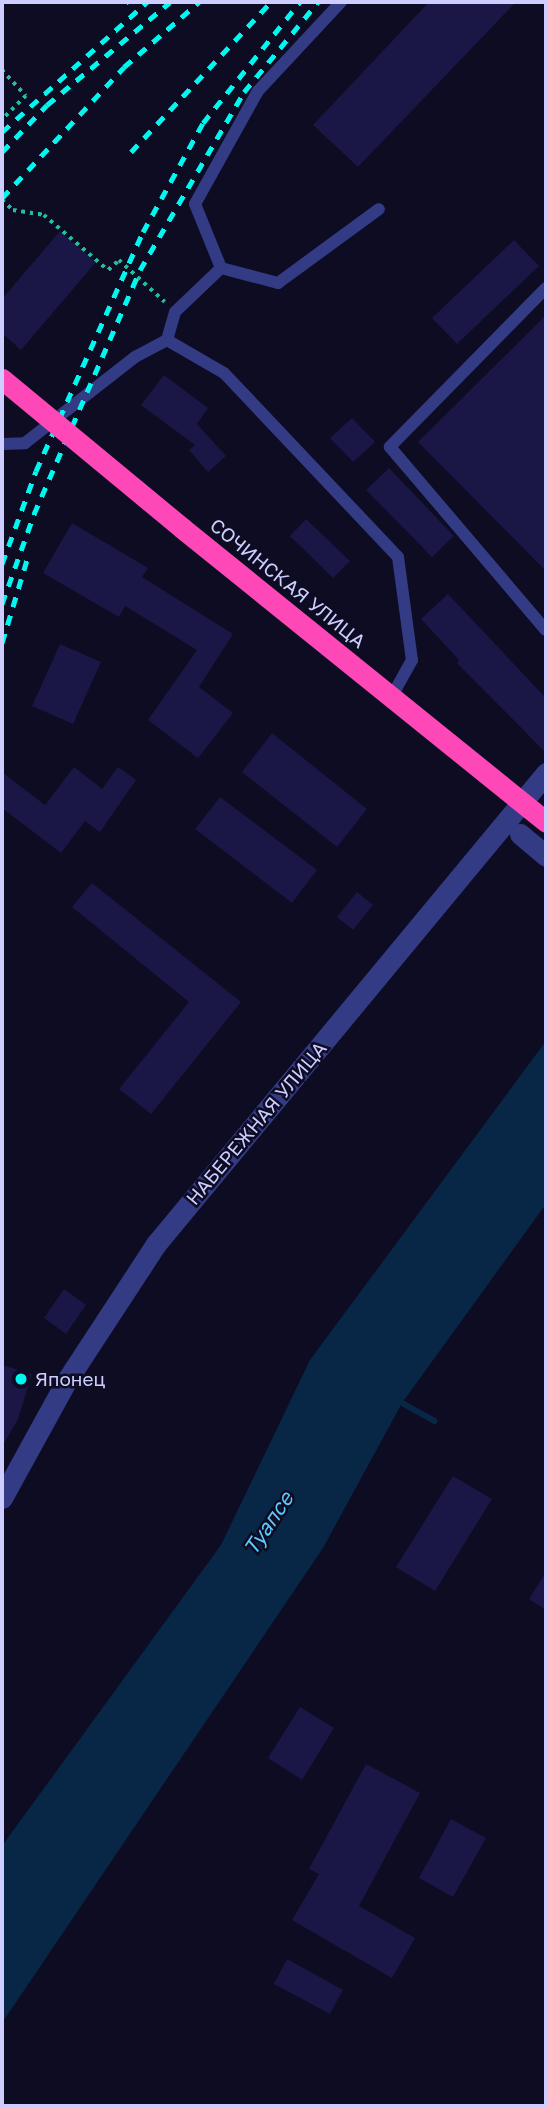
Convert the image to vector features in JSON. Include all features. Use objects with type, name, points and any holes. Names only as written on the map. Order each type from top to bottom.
[{"type":"highway","name":"СОЧИНСКАЯ УЛИЦА","points":[[2,379],[546,822]]},
{"type":"street","name":"НАБЕРЕЖНАЯ УЛИЦА","points":[[2,1499],[68,1380],[156,1244],[546,774]]},
{"type":"street","points":[[520,834],[546,856]]},
{"type":"lane","points":[[221,268],[195,204],[258,91],[341,2]]},
{"type":"lane","points":[[221,268],[278,283],[379,209]]},
{"type":"lane","points":[[2,444],[25,443],[135,357],[167,340],[175,312],[221,268]]},
{"type":"lane","points":[[546,288],[390,447],[546,630]]},
{"type":"lane","points":[[167,340],[224,373],[398,557],[412,660],[392,696]]},
{"type":"path","points":[[2,70],[26,96],[2,120]]},
{"type":"path","points":[[2,200],[13,210],[44,215],[108,270],[119,260],[175,312]]},
{"type":"water","name":"Туапсе","points":[[546,1041],[546,1204],[402,1403],[323,1548],[2,2023],[2,1846],[221,1545],[310,1360]]},
{"type":"building","points":[[429,2],[516,2],[358,167],[313,125]]},
{"type":"building","points":[[60,231],[96,262],[21,350],[2,333],[2,299]]},
{"type":"building","points":[[514,240],[539,266],[457,344],[432,318]]},
{"type":"building","points":[[546,315],[546,571],[418,442]]},
{"type":"building","points":[[164,375],[208,408],[197,424],[226,456],[208,472],[189,450],[195,445],[141,405]]},
{"type":"building","points":[[352,418],[375,442],[353,462],[330,438]]},
{"type":"building","points":[[389,468],[454,536],[432,557],[366,490]]},
{"type":"building","points":[[306,519],[350,561],[333,578],[290,536]]},
{"type":"building","points":[[72,523],[148,568],[142,577],[233,634],[199,687],[233,713],[198,758],[148,720],[197,650],[125,606],[119,617],[43,573]]},
{"type":"building","points":[[448,594],[546,698],[546,753],[457,663],[459,660],[421,619]]},
{"type":"building","points":[[60,644],[101,662],[73,724],[32,706]]},
{"type":"building","points":[[272,733],[367,809],[337,847],[242,772]]},
{"type":"building","points":[[74,767],[102,789],[118,767],[136,780],[100,832],[85,821],[61,853],[2,808],[2,772],[45,805]]},
{"type":"building","points":[[220,797],[317,870],[292,903],[195,829]]},
{"type":"building","points":[[92,883],[241,1002],[151,1114],[119,1089],[189,1002],[72,907]]},
{"type":"building","points":[[357,892],[373,905],[353,930],[337,917]]},
{"type":"building","points":[[64,1289],[86,1305],[66,1334],[44,1318]]},
{"type":"building","points":[[2,1365],[32,1374],[18,1419],[2,1447]]},
{"type":"building","points":[[453,1476],[492,1499],[435,1591],[396,1567]]},
{"type":"building","points":[[546,1572],[546,1610],[529,1599]]},
{"type":"building","points":[[300,1707],[334,1728],[302,1780],[268,1758]]},
{"type":"building","points":[[366,1764],[420,1793],[359,1906],[415,1938],[392,1978],[292,1920],[319,1874],[309,1869]]},
{"type":"building","points":[[451,1819],[486,1838],[453,1897],[419,1878]]},
{"type":"building","points":[[287,1959],[343,1990],[330,2014],[274,1984]]},
{"type":"waterway","points":[[402,1403],[434,1421]]},
{"type":"railway","points":[[2,132],[147,2]]},
{"type":"railway","points":[[2,152],[47,105],[170,2]]},
{"type":"railway","points":[[2,198],[124,67],[199,2]]},
{"type":"railway","points":[[131,152],[271,2]]},
{"type":"railway","points":[[2,564],[36,471],[143,232],[203,123],[300,2]]},
{"type":"railway","points":[[2,604],[34,514],[140,270],[244,92],[318,2]]},
{"type":"railway","points":[[2,643],[29,553]]},
{"type":"place","name":"Японец","points":[[21,1379]]}]
